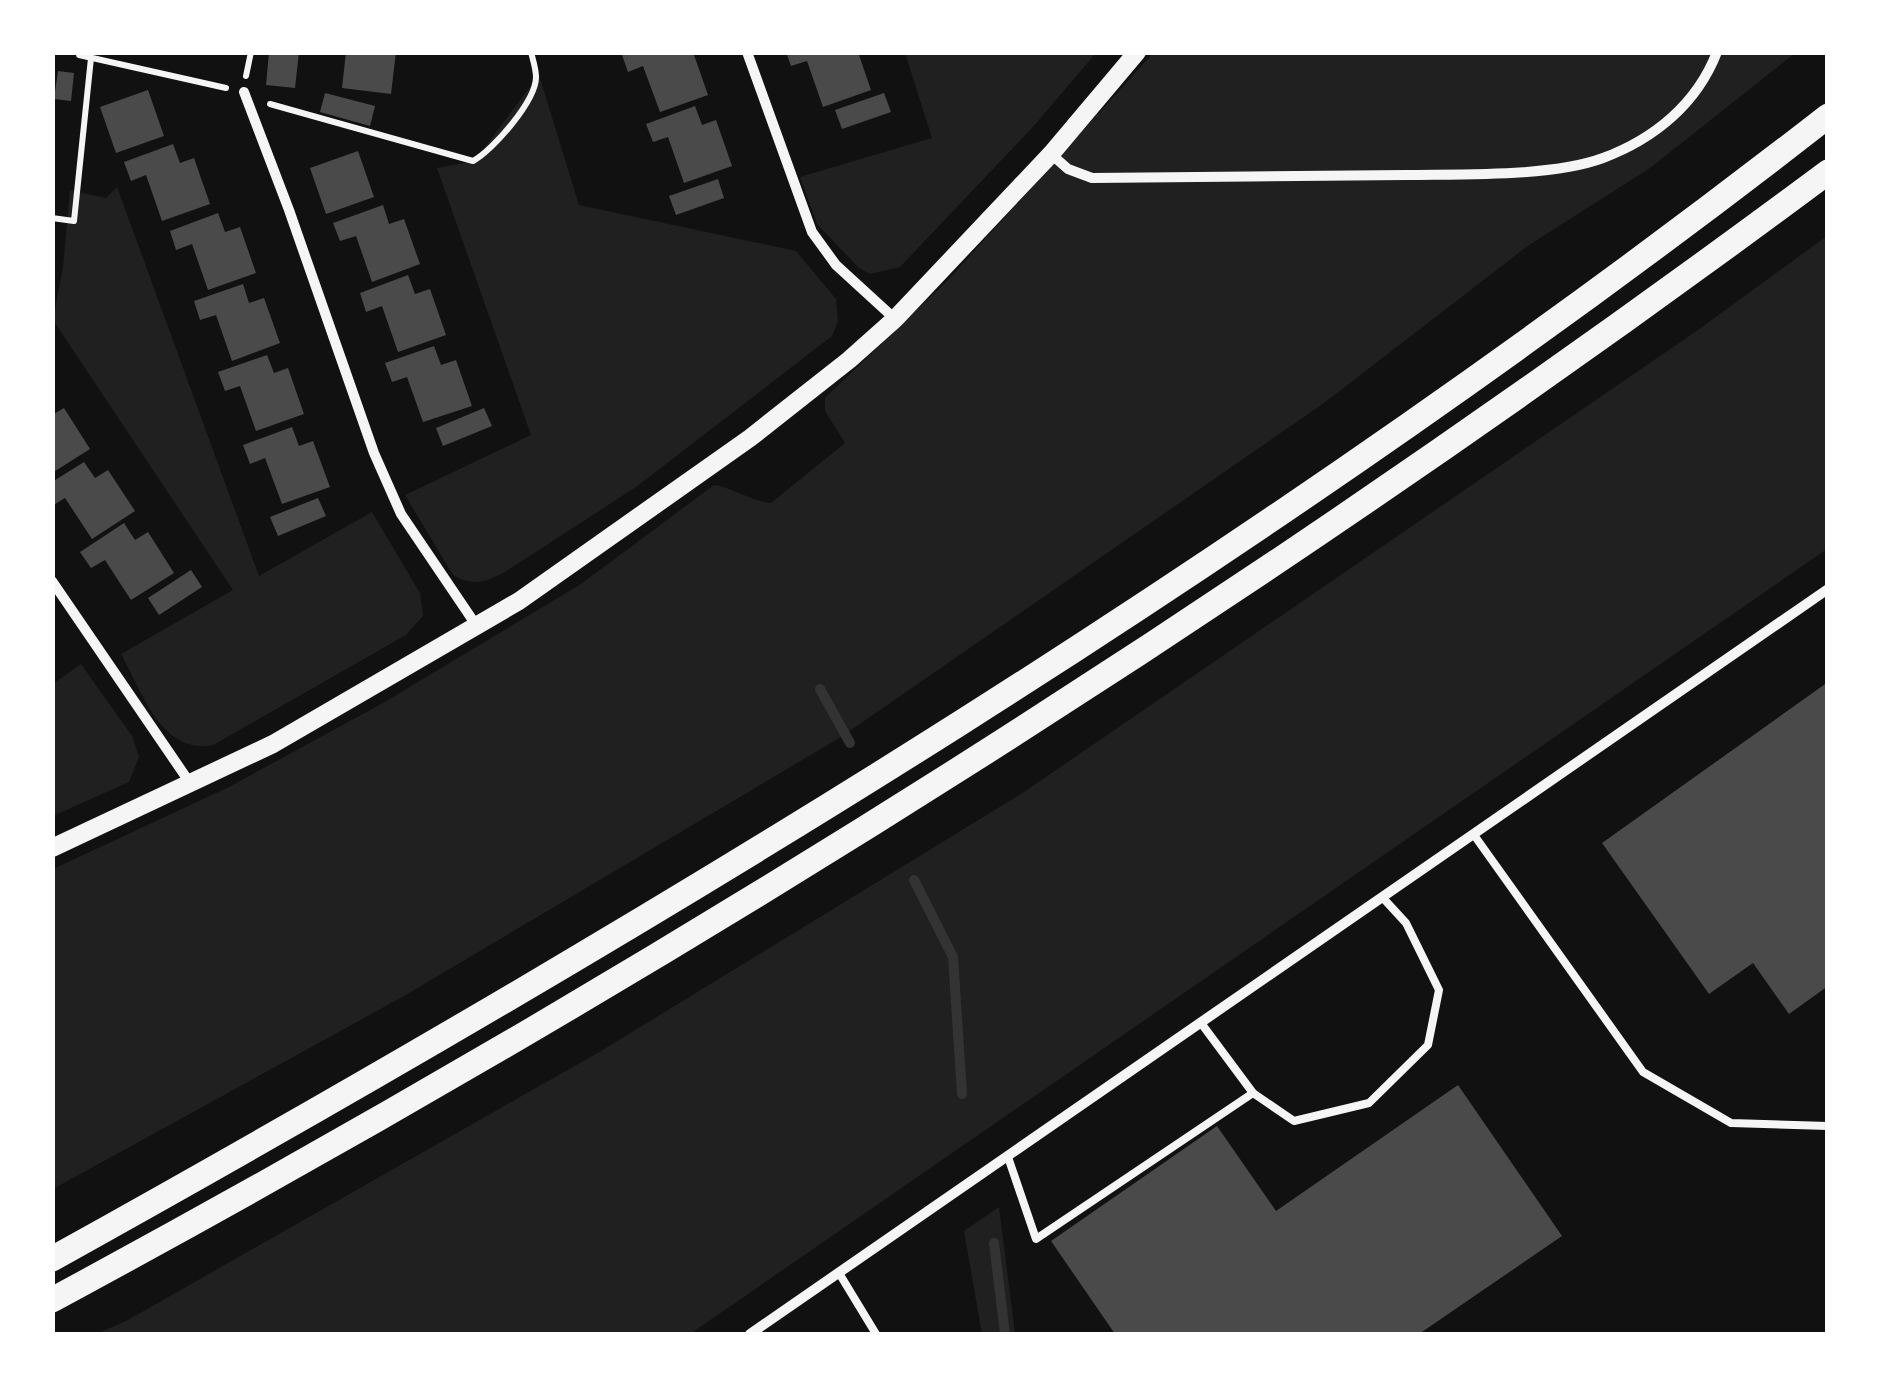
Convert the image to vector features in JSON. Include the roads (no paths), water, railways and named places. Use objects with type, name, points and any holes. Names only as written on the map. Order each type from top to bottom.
[{"type":"highway","points":[[52,1259],[444,1038],[715,877],[1042,673],[1282,514],[1503,359],[1828,116]]},
{"type":"highway","points":[[52,1300],[487,1055],[1003,739],[1498,410],[1828,172]]},
{"type":"street","points":[[746,52],[812,232],[836,265],[895,318]]},
{"type":"street","points":[[52,848],[273,744],[519,601],[679,490],[835,371],[895,318],[1051,154],[1137,52]]},
{"type":"street","points":[[1051,154],[1068,169],[1092,178],[1488,174],[1572,165],[1602,159],[1648,136],[1672,118],[1694,95],[1717,52]]},
{"type":"street","points":[[244,92],[374,453],[401,514],[476,625]]},
{"type":"street","points":[[52,580],[190,783]]},
{"type":"street","points":[[750,1334],[1828,589]]},
{"type":"lane","points":[[1474,835],[1643,1072],[1731,1123],[1828,1126]]},
{"type":"lane","points":[[1202,1023],[1253,1093],[1294,1121],[1369,1103],[1428,1045],[1439,990],[1406,924],[1383,898]]},
{"type":"lane","points":[[1008,1157],[1036,1239],[1253,1093]]},
{"type":"lane","points":[[839,1273],[876,1334]]},
{"type":"waterway","points":[[820,689],[850,743]]},
{"type":"waterway","points":[[914,880],[953,957],[962,1094]]},
{"type":"waterway","points":[[994,1243],[1005,1334]]}]
